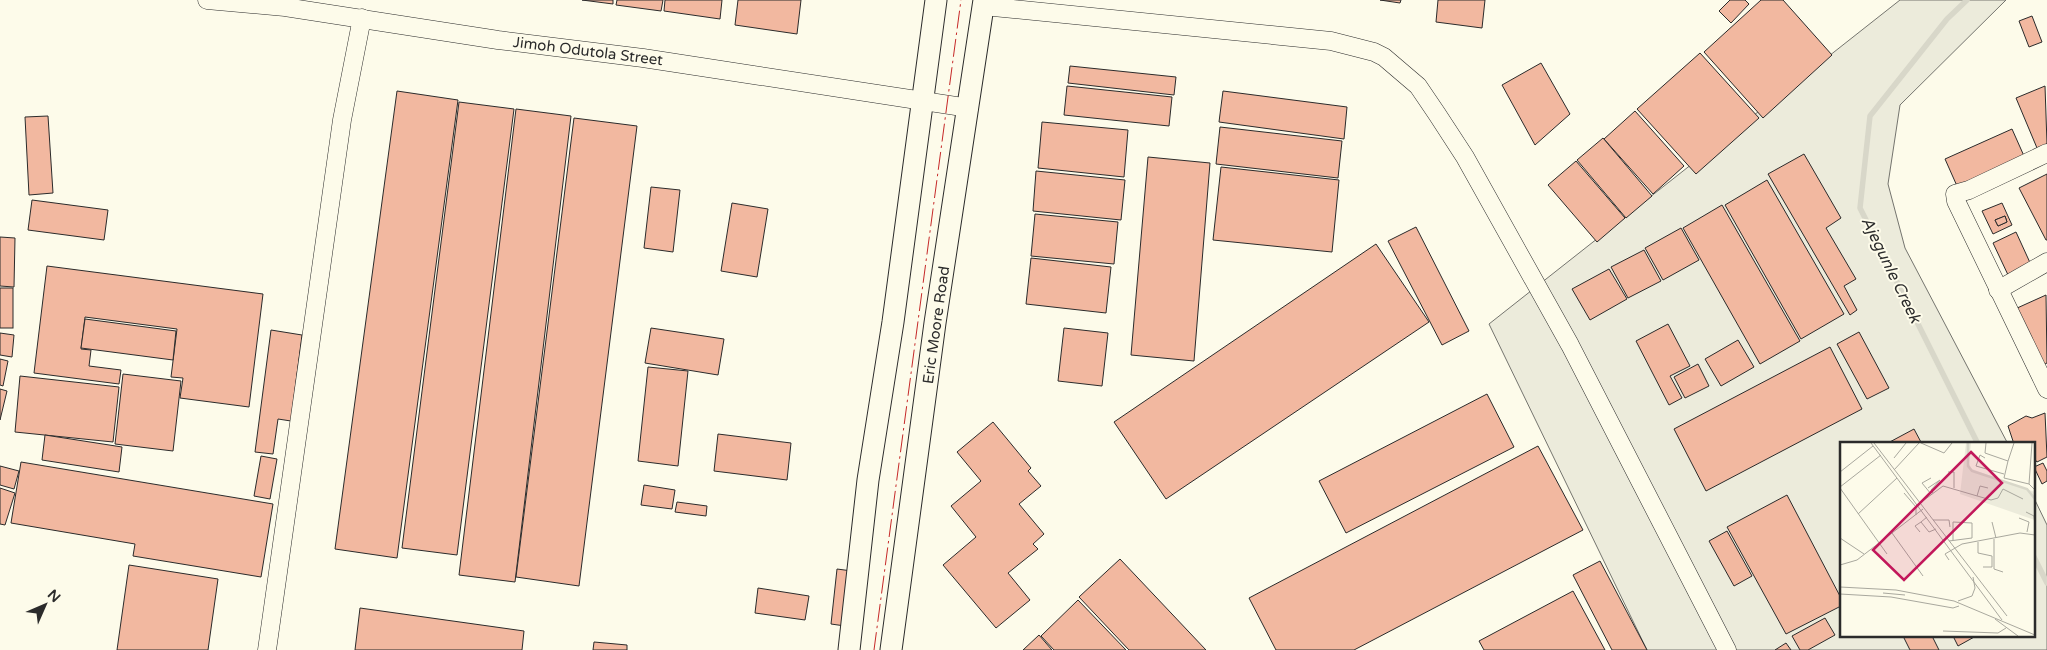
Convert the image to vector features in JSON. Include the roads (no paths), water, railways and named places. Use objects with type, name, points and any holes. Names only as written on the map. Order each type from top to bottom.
[{"type":"street","name":"Jimoh Odutola Street","points":[[206,0],[285,7],[498,40],[807,81],[969,108]]},
{"type":"street","points":[[849,650],[868,480],[924,102],[936,0]]},
{"type":"street","points":[[983,3],[1331,41],[1374,52],[1398,67],[1418,86],[1465,157],[1570,345],[1727,650]]},
{"type":"street","name":"Eric Moore Road","points":[[891,650],[935,323],[969,108],[983,3]]},
{"type":"street","points":[[267,650],[342,120],[362,18]]},
{"type":"street","points":[[2047,153],[1969,190],[1955,194],[1956,201],[2047,389]]},
{"type":"street","points":[[1998,290],[2047,262]]},
{"type":"waterway","name":"Ajegunle Creek","points":[[1967,0],[1947,19],[1870,116],[1860,208],[1977,442]]},
{"type":"waterway","name":"Ajegunle Creek","points":[[2034,557],[2047,583]]}]
